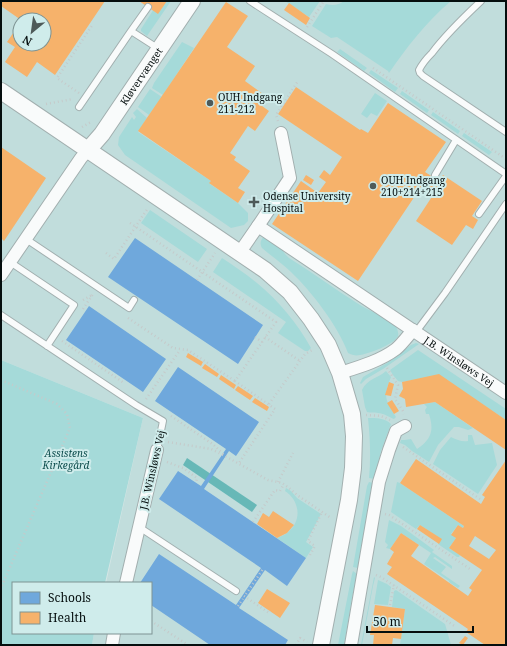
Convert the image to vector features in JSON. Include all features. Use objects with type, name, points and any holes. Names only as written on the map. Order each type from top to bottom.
[{"type":"street","name":"Kløvervænget","points":[[88,150],[102,134],[192,1]]},
{"type":"street","points":[[1,91],[265,270],[290,292],[311,319],[328,345],[340,373],[352,414],[354,436],[353,468],[349,500],[321,645]]},
{"type":"street","points":[[240,252],[290,178],[281,133]]},
{"type":"street","points":[[1,275],[5,259],[26,239],[80,158],[88,150]]},
{"type":"street","name":"J.B. Winsløws Vej","points":[[258,226],[506,394]]},
{"type":"street","points":[[340,373],[364,365],[386,355],[396,349],[414,331]]},
{"type":"street","points":[[351,645],[380,482],[396,431],[405,426]]},
{"type":"street","name":"J.B. Winsløws Vej","points":[[126,582],[157,450]]},
{"type":"street","points":[[112,645],[114,634]]},
{"type":"lane","points":[[250,1],[332,54],[506,175],[480,214]]},
{"type":"lane","points":[[481,1],[437,46],[419,70],[423,76],[506,132]]},
{"type":"lane","points":[[79,107],[148,7]]},
{"type":"lane","points":[[131,31],[159,49]]},
{"type":"lane","points":[[435,175],[456,140]]},
{"type":"lane","points":[[414,331],[445,293],[506,204]]},
{"type":"lane","points":[[26,239],[129,308],[134,300]]},
{"type":"lane","points":[[5,259],[74,305],[47,346]]},
{"type":"lane","name":"J.B. Winsløws Vej","points":[[1,315],[136,405],[163,421],[157,450]]},
{"type":"lane","points":[[139,527],[236,591]]},
{"type":"path","points":[[302,35],[324,1]]},
{"type":"path","points":[[76,91],[57,78],[93,24]]},
{"type":"path","points":[[281,133],[276,115],[298,81]]},
{"type":"path","points":[[52,109],[46,104],[86,97]]},
{"type":"path","points":[[78,126],[82,127],[93,122]]},
{"type":"path","points":[[106,253],[114,259],[156,196]]},
{"type":"path","points":[[130,223],[276,322],[235,381]]},
{"type":"path","points":[[197,280],[223,241]]},
{"type":"path","points":[[74,305],[93,294],[80,314]]},
{"type":"path","points":[[124,315],[173,348],[188,350],[275,409],[238,463]]},
{"type":"path","points":[[255,337],[262,342]]},
{"type":"path","points":[[265,337],[300,361]]},
{"type":"path","points":[[62,340],[127,385]]},
{"type":"path","points":[[268,404],[305,354],[328,345]]},
{"type":"path","points":[[146,399],[180,350]]},
{"type":"path","points":[[388,370],[398,385],[394,399],[403,411],[405,426]]},
{"type":"path","points":[[1,380],[57,404],[68,414],[70,428],[1,588]]},
{"type":"path","points":[[166,412],[215,443],[225,456]]},
{"type":"path","points":[[352,414],[381,416],[405,426]]},
{"type":"path","points":[[393,440],[480,500]]},
{"type":"path","points":[[157,450],[211,449],[268,480],[284,484],[322,512],[308,541],[315,546],[310,554]]},
{"type":"path","points":[[157,450],[197,478],[196,483]]},
{"type":"path","points":[[278,482],[293,453]]},
{"type":"path","points":[[253,522],[275,490],[280,491],[284,484]]},
{"type":"path","points":[[374,511],[389,515],[470,570]]},
{"type":"path","points":[[238,606],[263,569]]},
{"type":"path","points":[[363,571],[381,577],[456,627]]},
{"type":"path","points":[[390,605],[394,585]]},
{"type":"path","points":[[236,591],[269,613],[270,611]]},
{"type":"path","points":[[152,622],[188,645]]},
{"type":"path","points":[[296,645],[300,638],[313,645]]},
{"type":"shaded area","name":"Odense University Hospital","points":[[1,1],[506,1],[506,645],[92,645],[94,634],[152,634],[152,582],[106,582],[143,418],[1,360]]},
{"type":"shaded area","points":[[187,458],[257,505],[252,512],[183,465]]},
{"type":"green space","points":[[159,1],[171,1],[147,36],[141,31],[141,29]]},
{"type":"green space","points":[[285,1],[320,1],[309,17]]},
{"type":"green space","points":[[344,1],[451,1],[433,17],[417,35],[389,73],[337,37],[331,38],[312,26],[326,4],[336,5]]},
{"type":"green space","points":[[182,42],[194,48],[163,95],[152,88]]},
{"type":"green space","points":[[340,49],[367,68],[364,71],[337,52]]},
{"type":"green space","points":[[371,70],[398,88],[395,92],[369,73]]},
{"type":"green space","points":[[150,89],[162,97],[149,115],[138,107]]},
{"type":"green space","points":[[402,91],[429,110],[427,113],[400,94]]},
{"type":"green space","points":[[375,93],[387,101],[377,116],[371,113],[367,118],[361,114]]},
{"type":"green space","points":[[137,109],[147,118],[138,132],[211,181],[210,184],[238,203],[248,213],[248,221],[244,225],[231,228],[125,155],[118,145],[119,137],[132,117],[134,120],[136,117],[133,113]]},
{"type":"green space","points":[[433,112],[460,131],[458,134],[431,115]]},
{"type":"green space","points":[[464,133],[492,152],[489,155],[462,136]]},
{"type":"green space","points":[[150,210],[207,249],[198,262],[141,223]]},
{"type":"green space","points":[[265,236],[281,248],[289,258],[360,305],[390,322],[398,330],[398,336],[396,339],[375,351],[358,355],[348,353],[338,332],[316,299],[291,272],[262,248],[261,241]]},
{"type":"green space","points":[[222,258],[257,283],[280,305],[294,321],[306,339],[311,348],[308,351],[305,351],[278,333],[286,322],[213,272]]},
{"type":"green space","points":[[416,343],[419,344],[366,379],[361,384],[360,383],[363,377]]},
{"type":"green space","points":[[418,350],[506,409],[506,420],[439,375],[402,382],[398,381],[390,370]]},
{"type":"green space","name":"Assistens Kirkegård","points":[[1,360],[143,418],[105,582],[12,582],[12,634],[94,634],[92,645],[1,645]]},
{"type":"green space","points":[[386,371],[391,377],[386,398],[396,417],[394,419],[382,414],[367,412],[362,390],[367,383]]},
{"type":"green space","points":[[435,402],[473,428],[468,430],[454,427],[438,445],[429,462],[400,443],[401,440],[411,439],[417,449],[426,442],[429,438],[431,425],[429,414],[426,414],[425,410],[427,407],[424,404]]},
{"type":"green space","points":[[368,418],[383,419],[391,424],[381,451],[375,479],[369,478],[370,448]]},
{"type":"green space","points":[[468,435],[472,435],[475,445],[492,443],[497,465],[478,494],[433,464],[440,450],[451,437],[468,441]]},
{"type":"green space","points":[[369,482],[373,483],[358,568],[353,567],[367,486]]},
{"type":"green space","points":[[397,482],[464,526],[463,528],[458,525],[451,534],[456,538],[449,548],[460,555],[459,557],[438,544],[441,539],[420,525],[416,529],[391,512]]},
{"type":"green space","points":[[286,488],[297,498],[321,514],[306,542],[313,547],[306,558],[277,538],[286,534],[296,522],[296,505],[290,495],[285,491]]},
{"type":"green space","points":[[389,520],[401,526],[434,550],[432,552],[452,566],[452,569],[435,557],[433,558],[446,567],[441,573],[460,586],[458,588],[424,564],[431,553],[401,533],[390,549],[386,548],[388,545],[385,542]]},
{"type":"green space","points":[[353,571],[357,574],[344,645],[338,645],[352,574]]},
{"type":"green space","points":[[374,577],[375,578],[361,645]]},
{"type":"green space","points":[[378,580],[391,587],[388,605],[374,604]]},
{"type":"green space","points":[[396,590],[445,624],[451,645],[400,645],[405,609],[392,607],[394,591]]},
{"type":"building: Schools","points":[[135,238],[263,325],[238,364],[108,277]]},
{"type":"building: Schools","points":[[89,306],[166,359],[143,392],[66,340]]},
{"type":"building: Schools","points":[[178,367],[259,422],[236,456],[229,451],[204,489],[306,558],[287,586],[265,570],[239,608],[288,640],[285,645],[210,645],[152,606],[152,582],[141,582],[159,554],[236,605],[261,568],[159,499],[178,471],[201,486],[226,449],[155,401]]},
{"type":"building: Health","points":[[1,1],[105,1],[55,75],[37,62],[27,77],[5,62],[12,52],[52,52],[52,12],[12,12],[12,14],[1,6]]},
{"type":"building: Health","points":[[139,1],[167,1],[158,14]]},
{"type":"building: Health","name":"OUH Indgang 211-212","points":[[226,2],[248,16],[227,47],[255,66],[245,81],[263,94],[264,93],[267,95],[268,98],[262,106],[269,111],[255,131],[248,126],[230,153],[236,157],[234,160],[250,171],[238,188],[245,192],[238,203],[209,183],[211,181],[138,131]]},
{"type":"building: Health","points":[[289,3],[310,18],[306,25],[284,10]]},
{"type":"building: Health","points":[[12,35],[12,45],[7,42]]},
{"type":"building: Health","name":"OUH Indgang 210+214+215","points":[[296,87],[360,130],[361,129],[368,133],[388,103],[446,142],[425,172],[439,181],[443,175],[482,201],[472,216],[478,220],[473,229],[466,225],[452,245],[416,221],[437,189],[434,187],[432,190],[423,184],[358,281],[272,224],[301,181],[318,193],[326,182],[319,177],[324,170],[330,175],[342,157],[278,114]]},
{"type":"building: Health","points":[[1,147],[46,178],[4,241],[1,238]]},
{"type":"building: Health","points":[[306,175],[314,180],[311,185],[303,180]]},
{"type":"building: Health","points":[[188,353],[203,362],[201,366],[186,357]]},
{"type":"building: Health","points":[[205,364],[219,374],[217,377],[202,368]]},
{"type":"building: Health","points":[[439,374],[506,420],[506,450],[435,402],[406,407],[405,399],[399,396],[403,389],[402,382]]},
{"type":"building: Health","points":[[221,375],[236,385],[234,389],[219,379]]},
{"type":"building: Health","points":[[389,382],[394,384],[391,396],[385,395]]},
{"type":"building: Health","points":[[238,386],[253,396],[250,400],[235,390]]},
{"type":"building: Health","points":[[255,398],[269,407],[267,411],[252,402]]},
{"type":"building: Health","points":[[392,400],[399,411],[394,414],[387,403]]},
{"type":"building: Health","points":[[416,459],[481,504],[485,497],[482,495],[506,460],[506,645],[485,645],[466,632],[468,629],[387,574],[392,567],[387,564],[394,552],[390,549],[401,533],[419,545],[411,556],[468,596],[472,590],[469,588],[482,570],[449,548],[456,538],[451,535],[458,525],[463,528],[464,526],[400,483]],"holes":[[[475,536],[496,550],[489,559],[469,546]]]},
{"type":"building: Health","points":[[273,511],[294,525],[287,533],[277,538],[257,524],[263,513],[269,517]]},
{"type":"building: Health","points":[[420,525],[442,539],[439,544],[417,529]]},
{"type":"building: Health","points":[[267,589],[290,603],[280,618],[258,603]]},
{"type":"building: Health","points":[[375,605],[405,609],[401,639],[393,638],[392,645],[373,645],[374,635],[370,635]]},
{"type":"building: Health","points":[[465,636],[468,638],[463,645],[459,643]]},
{"type":"place","name":"OUH Indgang 211-212","points":[[210,103]]},
{"type":"place","name":"OUH Indgang 210+214+215","points":[[373,186]]},
{"type":"place","name":"Odense University Hospital","points":[[254,202]]}]
